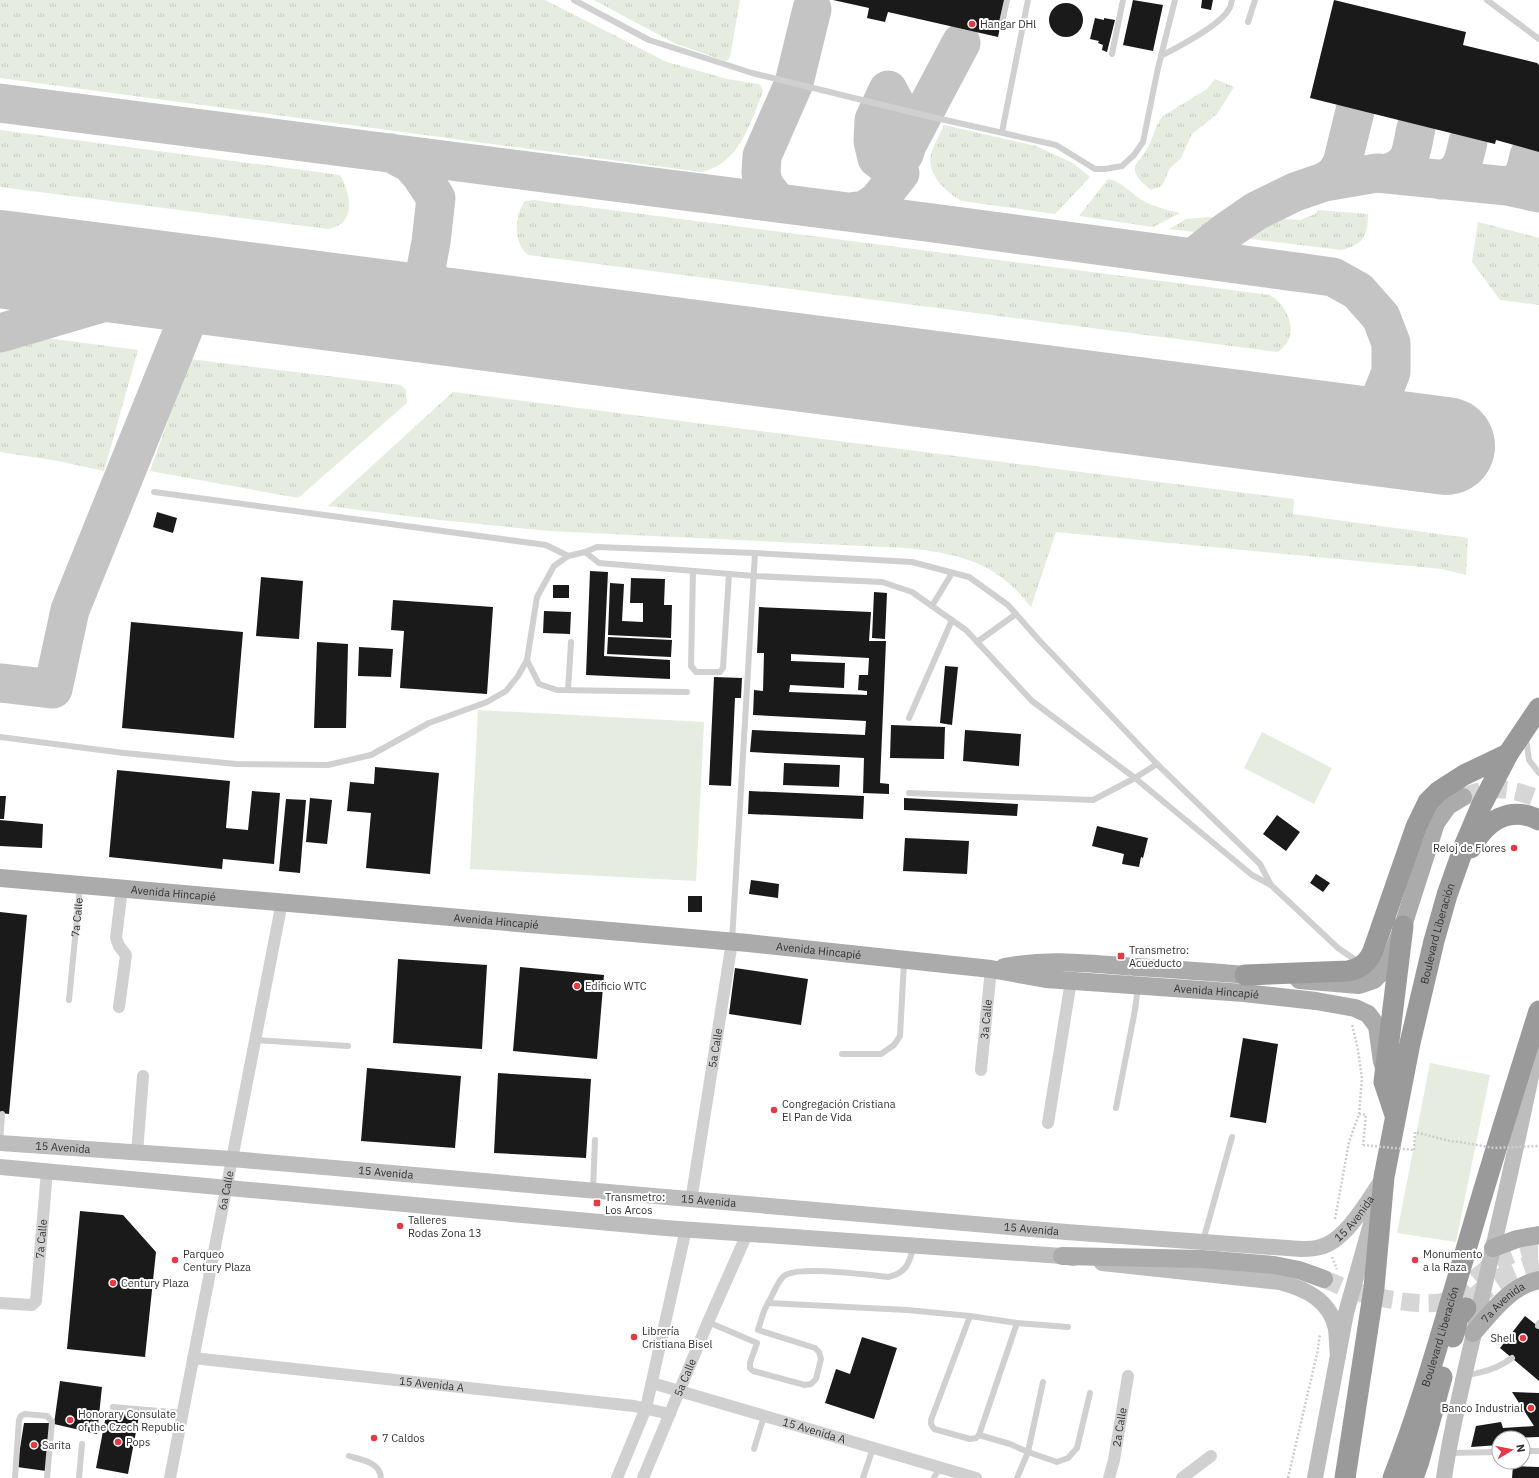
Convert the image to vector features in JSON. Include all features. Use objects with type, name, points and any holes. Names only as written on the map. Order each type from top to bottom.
[{"type":"highway","name":"Boulevard Liberación","points":[[1345,1478],[1374,1288],[1384,1177],[1395,1116],[1434,941],[1447,895],[1465,844],[1482,804],[1508,754],[1539,708]]},
{"type":"highway","points":[[1245,975],[1353,970],[1367,962],[1373,951],[1416,827],[1428,802],[1434,795],[1455,780],[1508,754]]},
{"type":"highway","points":[[1447,895],[1473,845],[1490,824],[1503,817],[1517,813],[1539,820]]},
{"type":"highway","points":[[1395,1116],[1384,1082],[1403,926]]},
{"type":"highway","name":"Boulevard Liberación","points":[[1393,1478],[1406,1445],[1443,1329],[1495,1150],[1539,1011]]},
{"type":"highway","points":[[1413,1478],[1458,1318],[1466,1308]]},
{"type":"main road","name":"Avenida Hincapié","points":[[991,969],[1027,963],[1053,962],[1245,975],[1352,986],[1364,984],[1374,980],[1391,958],[1403,926],[1436,823],[1448,806],[1463,797]]},
{"type":"main road","name":"Avenida Hincapié","points":[[0,878],[732,942],[991,969],[1046,979],[1283,997],[1350,1007],[1364,1011],[1375,1022],[1378,1033],[1384,1082]]},
{"type":"main road","points":[[1493,1248],[1518,1239],[1539,1235]]},
{"type":"main road","points":[[1062,1256],[1202,1259],[1260,1264],[1330,1275]]},
{"type":"main road","name":"7a Avenida","points":[[1474,1333],[1506,1297],[1523,1285],[1539,1280]]},
{"type":"street","points":[[119,1006],[126,956],[119,946],[116,938],[122,888]]},
{"type":"street","name":"6a Calle","points":[[170,1478],[282,902]]},
{"type":"street","name":"5a Calle","points":[[691,1201],[732,942]]},
{"type":"street","name":"3a Calle","points":[[981,1070],[991,969]]},
{"type":"street","points":[[1048,1123],[1071,981]]},
{"type":"street","points":[[1444,1478],[1447,1454],[1463,1377],[1520,1133],[1539,1040]]},
{"type":"street","points":[[137,1153],[143,1076]]},
{"type":"street","name":"15 Avenida","points":[[0,1143],[232,1160],[691,1201],[1066,1232],[1301,1249],[1320,1247],[1335,1240],[1348,1229],[1384,1177]]},
{"type":"street","points":[[0,1167],[686,1229],[1062,1256],[1116,1266],[1266,1281],[1296,1287],[1311,1293],[1325,1305],[1336,1328],[1338,1356]]},
{"type":"street","name":"7a Calle","points":[[0,1303],[32,1305],[38,1296],[47,1171]]},
{"type":"street","name":"Boulevard Liberación","points":[[1316,1475],[1346,1313],[1384,1177]]},
{"type":"street","points":[[617,1478],[646,1408],[686,1229]]},
{"type":"street","name":"5a Calle","points":[[643,1478],[708,1322],[747,1234]]},
{"type":"street","name":"15 Avenida A","points":[[193,1358],[646,1408],[670,1414]]},
{"type":"street","name":"2a Calle","points":[[1113,1477],[1114,1460],[1128,1376]]},
{"type":"street","name":"15 Avenida A","points":[[652,1383],[873,1448],[937,1473],[976,1478]]},
{"type":"street","points":[[1182,1478],[1211,1456]]},
{"type":"lane","points":[[574,0],[649,40],[752,73],[1056,144],[1095,169],[1122,166],[1134,155],[1143,142],[1161,56],[1175,0]]},
{"type":"lane","points":[[1001,27],[1007,0]]},
{"type":"lane","points":[[1002,132],[1028,0]]},
{"type":"lane","points":[[1112,54],[1123,0]]},
{"type":"lane","points":[[1161,56],[1181,46],[1213,26],[1229,10],[1232,0]]},
{"type":"lane","points":[[1248,22],[1254,0]]},
{"type":"lane","points":[[1488,0],[1539,39]]},
{"type":"lane","points":[[154,492],[546,545],[568,556]]},
{"type":"lane","points":[[0,737],[124,753],[236,764],[328,765],[371,755],[429,723],[487,702],[506,691],[518,676],[527,660],[537,597],[554,566],[568,556],[597,547],[755,553],[912,562],[969,577],[1008,605],[1038,639],[1157,764],[1260,864],[1271,885]]},
{"type":"lane","points":[[584,552],[599,563],[754,576],[882,582],[912,592],[966,630],[1032,701],[1135,778],[1252,875],[1271,885],[1338,948],[1363,965]]},
{"type":"lane","points":[[732,942],[755,553]]},
{"type":"lane","points":[[693,571],[691,666],[696,672],[720,672],[723,668],[728,574]]},
{"type":"lane","points":[[932,606],[952,573]]},
{"type":"lane","points":[[977,642],[1016,614]]},
{"type":"lane","points":[[909,718],[952,620]]},
{"type":"lane","points":[[568,690],[571,642]]},
{"type":"lane","points":[[527,660],[539,684],[558,690],[687,692]]},
{"type":"lane","points":[[1526,728],[1526,745],[1529,760],[1539,774]]},
{"type":"lane","points":[[909,793],[1093,800],[1135,778],[1157,764]]},
{"type":"lane","name":"7a Calle","points":[[69,1000],[81,884]]},
{"type":"lane","points":[[842,1054],[881,1054],[894,1045],[900,1036],[904,960]]},
{"type":"lane","points":[[1116,1108],[1135,1010],[1138,986]]},
{"type":"lane","points":[[255,1040],[348,1046]]},
{"type":"lane","points":[[0,1143],[2,1114]]},
{"type":"lane","points":[[1203,1242],[1232,1137]]},
{"type":"lane","points":[[593,1192],[595,1140]]},
{"type":"lane","points":[[758,1330],[815,1348],[819,1352],[821,1359],[816,1379],[811,1384],[805,1385],[753,1371],[750,1368],[758,1330],[764,1311],[783,1277],[789,1273],[809,1271],[888,1277],[898,1275],[908,1264],[914,1246]]},
{"type":"lane","points":[[768,1303],[907,1310],[970,1316],[1017,1323],[1068,1327]]},
{"type":"lane","points":[[970,1316],[931,1420],[931,1424],[934,1429],[970,1439],[976,1438],[979,1434],[1017,1323]]},
{"type":"lane","points":[[708,1322],[756,1343]]},
{"type":"lane","points":[[1463,1377],[1492,1370],[1512,1358]]},
{"type":"lane","points":[[1017,1478],[1028,1452],[1043,1382]]},
{"type":"lane","points":[[979,1434],[1057,1462],[1068,1458],[1077,1448],[1090,1393]]},
{"type":"lane","points":[[112,1407],[183,1413]]},
{"type":"lane","points":[[15,1478],[20,1420],[21,1416],[25,1414],[47,1416],[52,1422],[47,1478]]},
{"type":"lane","points":[[754,1449],[764,1416]]},
{"type":"lane","points":[[79,1478],[82,1444]]},
{"type":"lane","points":[[863,1478],[873,1448]]},
{"type":"lane","points":[[1447,1454],[1491,1452]]},
{"type":"lane","points":[[349,1456],[374,1464],[379,1470],[382,1478]]},
{"type":"path","points":[[1334,1221],[1349,1142],[1359,1114],[1362,1079],[1350,1007]]},
{"type":"path","points":[[1359,1114],[1366,1114],[1363,1145],[1414,1150],[1415,1132],[1450,1141],[1494,1148],[1539,1146]]},
{"type":"path","points":[[1330,1275],[1337,1267],[1331,1255]]},
{"type":"path","points":[[1288,1478],[1321,1333]]},
{"type":"green space","points":[[0,0],[545,0],[667,62],[727,79],[759,84],[763,91],[754,116],[742,140],[734,151],[725,161],[714,168],[701,172],[0,78]]},
{"type":"green space","points":[[594,0],[740,0],[730,57],[725,61],[674,43]]},
{"type":"green space","points":[[1215,79],[1234,87],[1217,114],[1192,134],[1181,158],[1170,168],[1162,186],[1151,190],[1139,179],[1135,169],[1136,164],[1149,145],[1160,120],[1163,116],[1207,89]]},
{"type":"green space","points":[[944,125],[1036,146],[1073,163],[1090,177],[1055,214],[962,201],[944,188],[934,176],[931,169],[931,154]]},
{"type":"green space","points":[[0,130],[340,175],[347,191],[349,207],[344,221],[337,226],[328,229],[0,187]]},
{"type":"green space","points":[[1108,179],[1118,182],[1147,202],[1161,208],[1180,213],[1153,227],[1079,216]]},
{"type":"green space","points":[[533,200],[1270,295],[1283,307],[1290,323],[1291,331],[1289,339],[1277,352],[528,255],[520,244],[517,222],[521,207],[525,201]]},
{"type":"green space","points":[[1318,210],[1368,214],[1367,228],[1363,238],[1354,245],[1341,250],[1169,229],[1186,219],[1210,217],[1247,217],[1300,220],[1315,214]]},
{"type":"green space","points":[[1478,222],[1539,238],[1539,305],[1500,300],[1472,262]]},
{"type":"green space","points":[[46,338],[138,350],[104,471],[58,461],[0,452],[0,351],[33,340]]},
{"type":"green space","points":[[190,359],[401,385],[406,390],[407,403],[298,498],[150,471]]},
{"type":"green space","points":[[453,392],[1294,499],[1293,514],[1468,538],[1466,575],[1442,569],[1056,532],[1031,607],[1020,593],[1000,576],[976,563],[949,554],[906,548],[549,531],[439,520],[328,506]]},
{"type":"green space","points":[[478,710],[704,722],[696,881],[470,869]]},
{"type":"green space","points":[[1262,732],[1332,768],[1314,804],[1244,768]]},
{"type":"green space","points":[[1430,1063],[1490,1075],[1456,1242],[1397,1233]]},
{"type":"building","name":"Hangar DHl","points":[[833,0],[1006,0],[998,37],[888,12],[885,22],[867,18],[869,8]]},
{"type":"building","points":[[1133,0],[1163,5],[1153,51],[1123,45]]},
{"type":"building","points":[[1202,0],[1213,0],[1211,10],[1201,8]]},
{"type":"building","points":[[1334,0],[1466,32],[1463,45],[1537,63],[1539,65],[1539,152],[1496,140],[1495,144],[1310,98]]},
{"type":"building","points":[[1063,3],[1069,3],[1073,4],[1080,10],[1083,20],[1082,27],[1076,34],[1069,37],[1063,37],[1059,36],[1052,30],[1049,23],[1049,17],[1050,13],[1056,6]]},
{"type":"building","points":[[1095,18],[1115,20],[1107,52],[1102,50],[1103,45],[1098,43],[1099,41],[1090,39]]},
{"type":"building","points":[[157,512],[177,518],[173,533],[153,527]]},
{"type":"building","points":[[590,571],[608,572],[604,656],[670,660],[670,679],[586,675]]},
{"type":"building","points":[[261,577],[303,581],[299,639],[256,636]]},
{"type":"building","points":[[631,578],[665,579],[664,605],[672,605],[671,638],[608,635],[610,583],[624,584],[622,621],[643,622],[643,603],[630,603]]},
{"type":"building","points":[[553,585],[569,585],[569,598],[553,598]]},
{"type":"building","points":[[874,592],[887,593],[885,639],[872,638]]},
{"type":"building","points":[[393,600],[493,607],[487,694],[400,688],[404,631],[391,630]]},
{"type":"building","points":[[759,607],[871,612],[869,641],[886,641],[880,783],[889,784],[889,794],[863,793],[864,758],[750,752],[752,730],[865,735],[866,721],[753,715],[754,690],[763,691],[764,653],[757,653]],"holes":[[[791,654],[869,658],[868,675],[859,675],[858,690],[867,691],[867,695],[789,692],[790,685],[844,688],[845,663],[791,661]]]},
{"type":"building","points":[[544,611],[571,612],[570,634],[543,633]]},
{"type":"building","points":[[131,622],[243,632],[234,738],[122,728]]},
{"type":"building","points":[[608,637],[672,640],[671,657],[607,654]]},
{"type":"building","points":[[317,642],[348,644],[346,728],[314,728]]},
{"type":"building","points":[[359,647],[393,649],[391,677],[358,676]]},
{"type":"building","points":[[945,666],[958,667],[952,725],[940,723]]},
{"type":"building","points":[[714,677],[742,678],[741,698],[735,698],[731,786],[709,785]]},
{"type":"building","points":[[891,725],[945,727],[944,759],[890,758]]},
{"type":"building","points":[[965,730],[1021,734],[1019,766],[963,761]]},
{"type":"building","points":[[784,763],[840,765],[839,787],[783,785]]},
{"type":"building","points":[[375,767],[439,773],[430,874],[366,868],[371,813],[347,811],[350,782],[374,784]]},
{"type":"building","points":[[117,770],[230,781],[226,828],[248,830],[252,791],[280,793],[274,864],[223,859],[222,869],[109,857]]},
{"type":"building","points":[[749,791],[864,796],[863,819],[748,814]]},
{"type":"building","points":[[0,796],[6,796],[4,819],[0,819]]},
{"type":"building","points":[[310,798],[332,800],[327,844],[306,842]]},
{"type":"building","points":[[904,798],[1018,804],[1017,816],[904,810]]},
{"type":"building","points":[[286,799],[306,800],[300,873],[279,871]]},
{"type":"building","points":[[1277,815],[1300,832],[1286,851],[1263,834]]},
{"type":"building","points":[[0,820],[43,824],[42,848],[0,846]]},
{"type":"building","points":[[1097,826],[1148,838],[1139,867],[1122,864],[1124,854],[1092,846]]},
{"type":"building","points":[[905,838],[969,841],[967,874],[903,871]]},
{"type":"building","points":[[1316,874],[1330,883],[1323,892],[1310,883]]},
{"type":"building","points":[[751,880],[779,884],[778,898],[749,894]]},
{"type":"building","points":[[688,896],[702,896],[702,912],[688,912]]},
{"type":"building","points":[[0,912],[27,915],[9,1114],[0,1113]]},
{"type":"building","points":[[398,959],[487,965],[482,1049],[393,1043]]},
{"type":"building","points":[[520,967],[604,975],[597,1059],[513,1051]]},
{"type":"building","points":[[735,968],[808,979],[801,1025],[729,1014]]},
{"type":"building","points":[[1243,1038],[1278,1044],[1266,1123],[1230,1117]]},
{"type":"building","points":[[367,1068],[461,1076],[455,1148],[361,1141]]},
{"type":"building","points":[[498,1073],[591,1079],[586,1158],[494,1153]]},
{"type":"building","name":"Century Plaza","points":[[80,1211],[123,1215],[156,1252],[145,1357],[67,1349]]},
{"type":"building","name":"Shell","points":[[1525,1316],[1539,1327],[1539,1381],[1500,1348]]},
{"type":"building","points":[[862,1337],[897,1348],[874,1419],[825,1403],[836,1369],[850,1374]]},
{"type":"building","points":[[60,1381],[102,1387],[97,1434],[54,1424]]},
{"type":"building","name":"Banco Industrial","points":[[1512,1392],[1539,1393],[1539,1437],[1531,1437],[1531,1430],[1491,1430],[1491,1446],[1471,1447],[1476,1426],[1501,1422],[1503,1428],[1534,1426]]},
{"type":"building","name":"Pops","points":[[107,1410],[139,1416],[128,1474],[96,1468]]},
{"type":"building","name":"Sarita","points":[[24,1423],[50,1423],[46,1471],[17,1467]]},
{"type":"building","points":[[1531,1467],[1539,1467],[1539,1478],[1512,1478],[1513,1470],[1531,1470]]},
{"type":"taxiway","points":[[778,203],[764,186],[761,173],[762,156],[794,83],[812,9]]},
{"type":"taxiway","points":[[904,154],[907,145],[961,43]]},
{"type":"taxiway","points":[[849,212],[865,210],[878,201],[900,173],[887,166],[877,158],[873,141],[874,120],[888,90],[906,124],[907,145]]},
{"type":"taxiway","points":[[0,103],[933,223],[1333,277],[1358,291],[1381,317],[1391,343],[1391,372],[1380,400],[1365,417],[1337,432]]},
{"type":"taxiway","points":[[1324,182],[1334,176],[1342,164],[1355,111]]},
{"type":"taxiway","points":[[1389,173],[1397,170],[1407,161],[1412,150],[1416,128]]},
{"type":"taxiway","points":[[1441,180],[1454,174],[1461,166],[1468,142]]},
{"type":"taxiway","points":[[391,153],[410,163],[420,174],[436,198],[431,242],[424,279],[421,288],[413,301],[400,311]]},
{"type":"taxiway","points":[[1507,186],[1521,179],[1529,156]]},
{"type":"taxiway","points":[[1193,258],[1227,231],[1256,211],[1295,192],[1324,182],[1377,173],[1507,186],[1539,193]]},
{"type":"taxiway","points":[[427,266],[432,299],[441,317]]},
{"type":"taxiway","points":[[0,333],[173,282]]},
{"type":"taxiway","points":[[0,683],[53,689],[70,610],[201,286]]},
{"type":"runway","points":[[0,259],[1446,446]]},
{"type":"tunnel","points":[[1463,797],[1473,793],[1492,789],[1501,789],[1519,792],[1539,799]]},
{"type":"tunnel","points":[[1324,1279],[1352,1290],[1381,1298],[1420,1303],[1443,1302],[1456,1296],[1485,1270],[1502,1259],[1519,1252],[1539,1249]]},
{"type":"tunnel","points":[[1472,1301],[1486,1288],[1511,1273],[1539,1264]]},
{"type":"place","name":"Hangar DHl","points":[[972,24]]},
{"type":"place","name":"Reloj de Flores","points":[[1514,848]]},
{"type":"place","name":"Transmetro: Acueducto","points":[[1121,956]]},
{"type":"place","name":"Edificio WTC","points":[[577,986]]},
{"type":"place","name":"Congregación Cristiana El Pan de Vida","points":[[774,1110]]},
{"type":"place","name":"Transmetro: Los Arcos","points":[[597,1203]]},
{"type":"place","name":"Talleres Rodas Zona 13","points":[[400,1226]]},
{"type":"place","name":"Parqueo Century Plaza","points":[[175,1260]]},
{"type":"place","name":"Monumento a la Raza","points":[[1415,1260]]},
{"type":"place","name":"Century Plaza","points":[[113,1283]]},
{"type":"place","name":"Librería Cristiana Bisel","points":[[634,1337]]},
{"type":"place","name":"Shell","points":[[1523,1338]]},
{"type":"place","name":"Banco Industrial","points":[[1531,1408]]},
{"type":"place","name":"Honorary Consulate of the Czech Republic","points":[[70,1420]]},
{"type":"place","name":"7 Caldos","points":[[374,1438]]},
{"type":"place","name":"Pops","points":[[118,1442]]},
{"type":"place","name":"Sarita","points":[[34,1445]]}]
